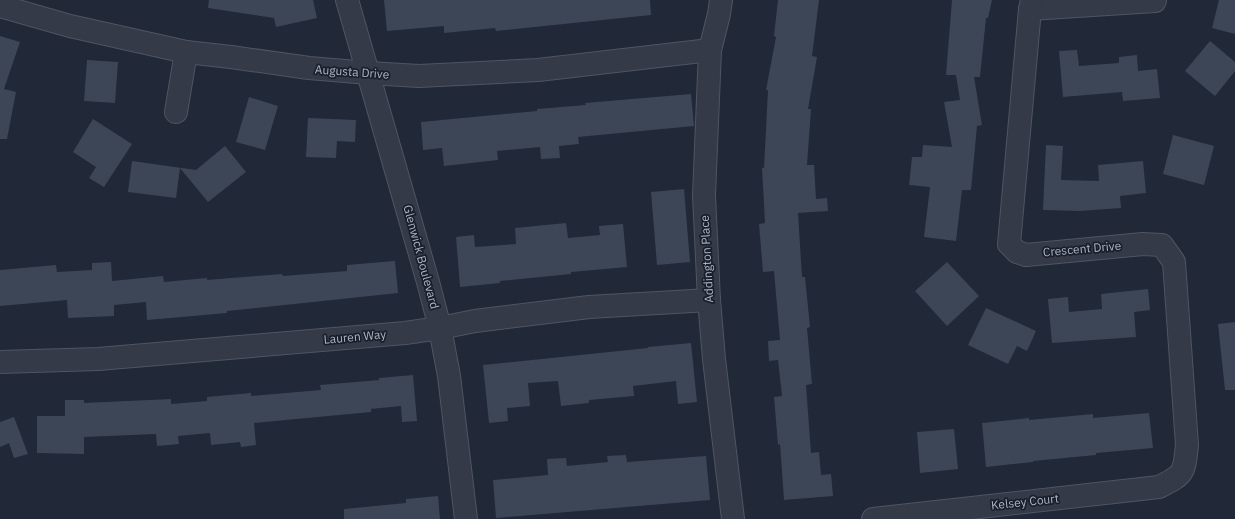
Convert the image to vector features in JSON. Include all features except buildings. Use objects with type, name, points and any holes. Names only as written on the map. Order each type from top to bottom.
[{"type":"street","name":"Glenwick Boulevard","points":[[347,0],[440,328],[449,376],[466,519]]},
{"type":"street","name":"Addington Place","points":[[721,0],[710,50],[704,194],[709,300],[714,359],[732,519]]},
{"type":"street","points":[[1031,5],[1155,1]]},
{"type":"street","name":"Crescent Drive","points":[[1031,5],[1008,244],[1017,252],[1026,255],[1143,244],[1162,245],[1174,262],[1187,446],[1184,469],[1175,479]]},
{"type":"street","name":"Augusta Drive","points":[[0,6],[70,26],[186,52],[309,68],[369,74],[419,76],[538,70],[710,50]]},
{"type":"street","points":[[176,112],[186,52]]},
{"type":"street","name":"Lauren Way","points":[[0,362],[98,359],[167,354],[405,332],[440,328],[475,321],[589,307],[709,300]]},
{"type":"street","name":"Kelsey Court","points":[[873,519],[1141,490],[1159,487],[1175,479]]}]
